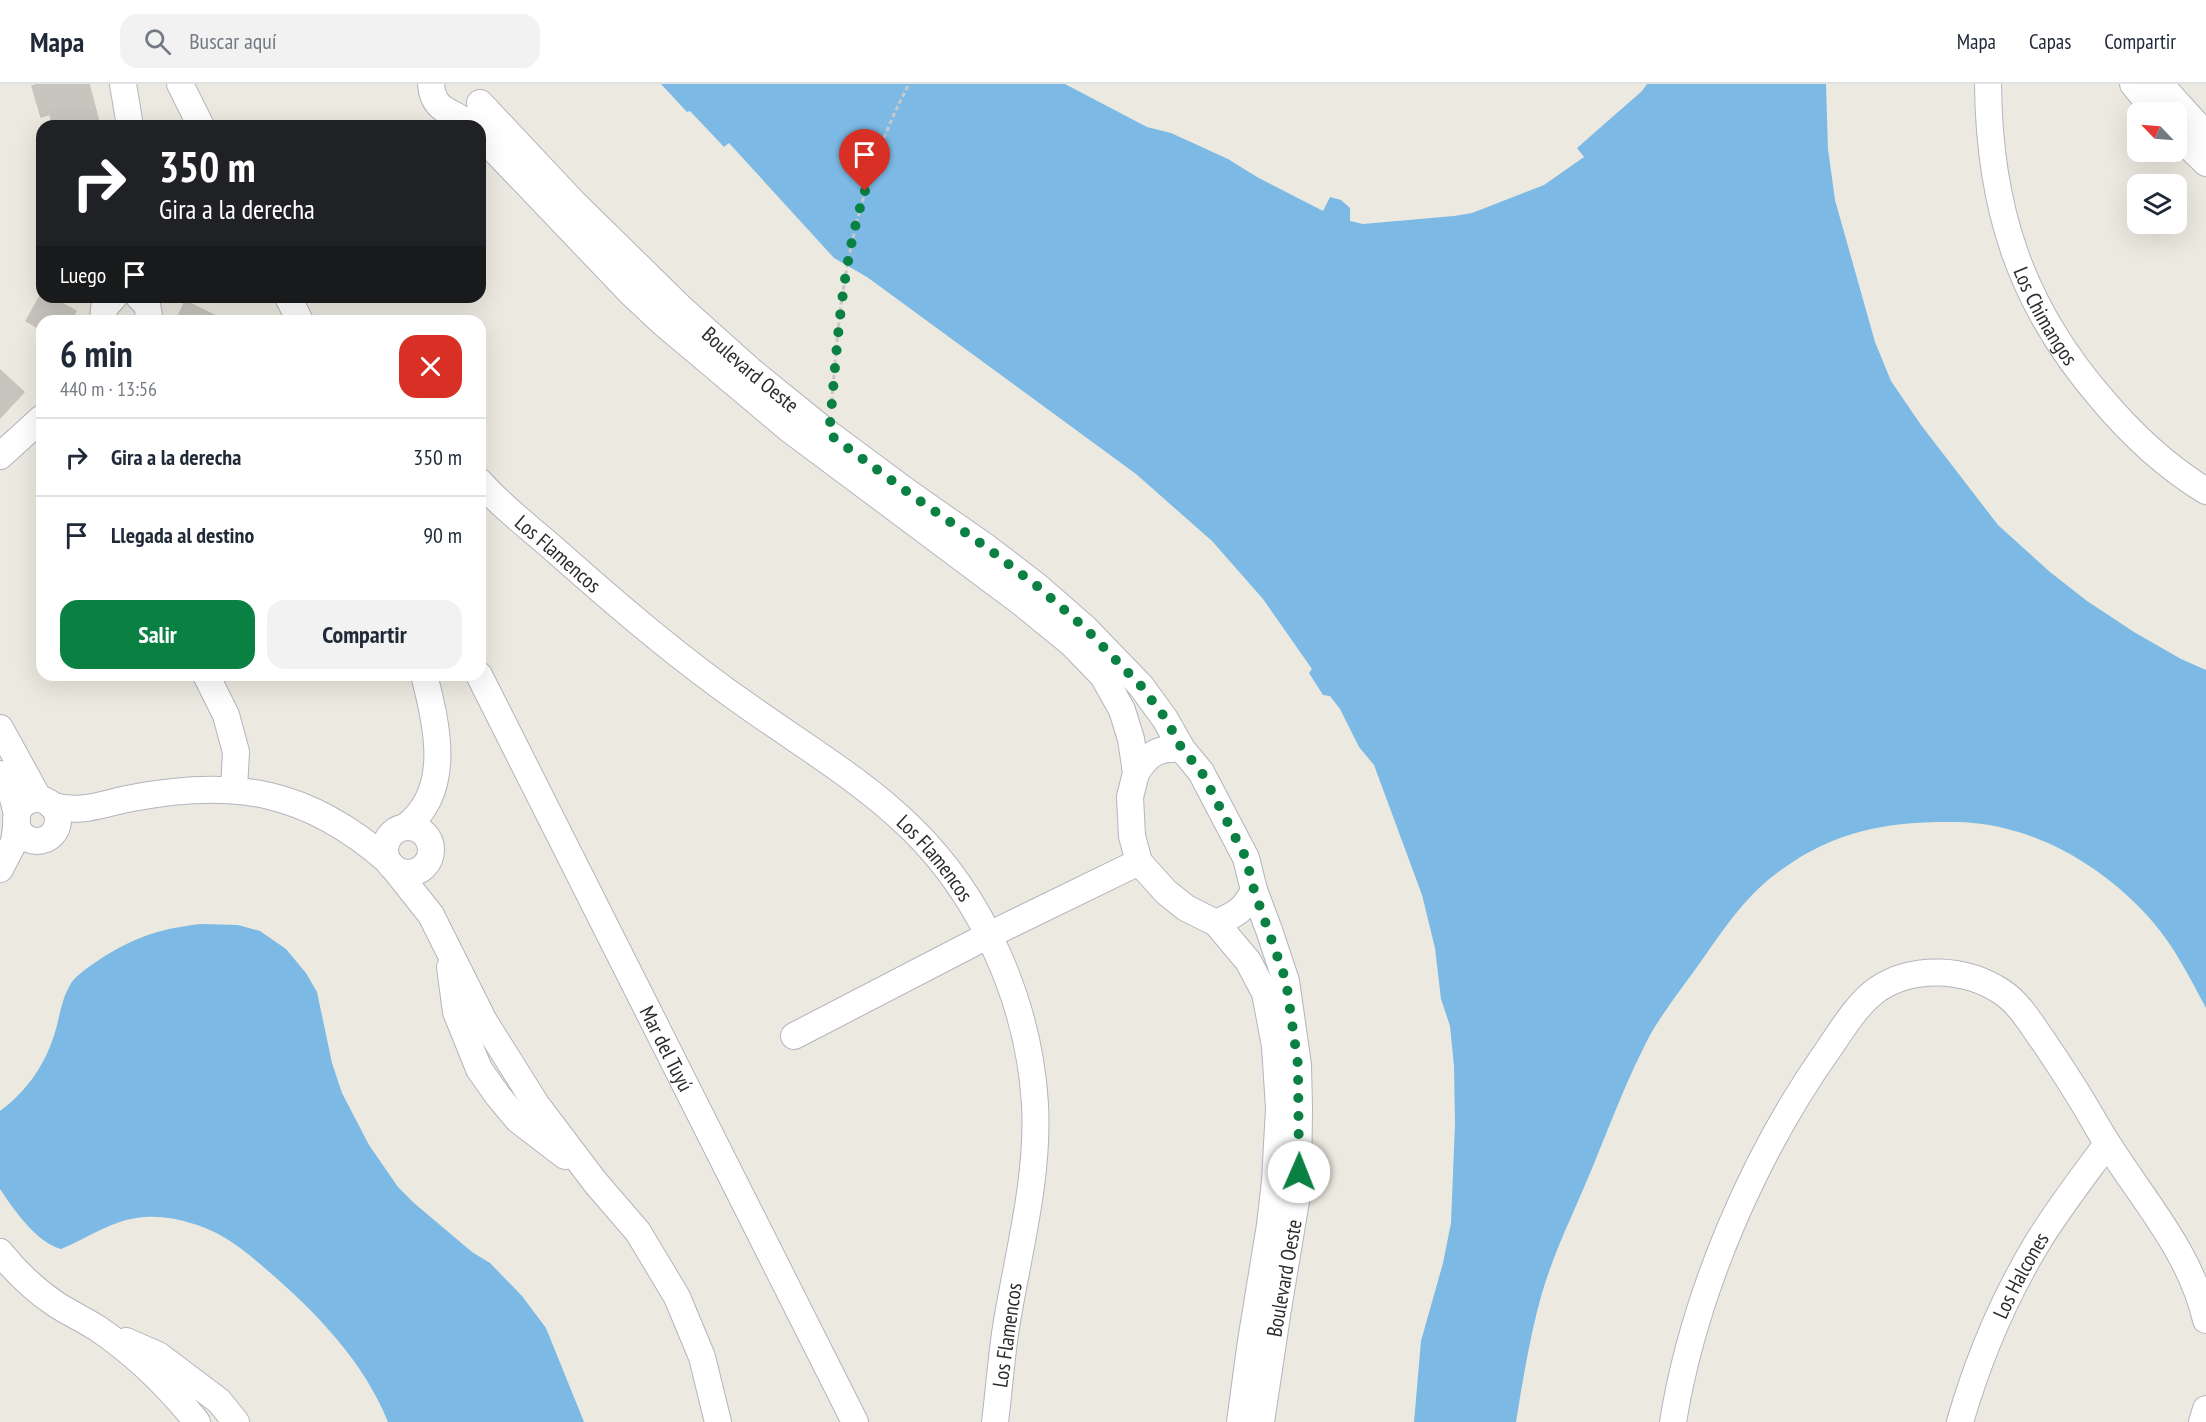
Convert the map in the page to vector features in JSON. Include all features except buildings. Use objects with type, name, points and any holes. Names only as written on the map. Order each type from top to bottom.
[{"type":"street","points":[[123,84],[129,120]]},
{"type":"street","points":[[180,84],[198,120]]},
{"type":"street","name":"Boulevard Oeste","points":[[431,84],[436,101],[448,114],[473,114]]},
{"type":"street","name":"Los Chimangos","points":[[1988,84],[1990,144],[2005,223],[2028,290],[2067,356],[2092,388],[2142,444],[2206,491]]},
{"type":"street","points":[[2133,84],[2148,102]]},
{"type":"street","points":[[2160,84],[2206,135]]},
{"type":"street","name":"Boulevard Oeste","points":[[486,127],[565,208],[750,370],[796,421],[1030,594],[1085,628],[1141,686],[1166,719],[1182,749],[1201,771],[1246,858],[1254,890],[1286,981],[1298,1065],[1289,1108]]},
{"type":"street","points":[[2187,145],[2206,163]]},
{"type":"street","name":"Boulevard Oeste","points":[[796,421],[829,434],[986,547],[1102,676],[1122,710],[1131,739],[1136,773],[1130,796],[1132,836],[1139,862],[1166,892],[1186,908],[1216,923],[1248,961],[1265,993],[1289,1108],[1298,1189],[1251,1418]]},
{"type":"street","points":[[0,456],[36,423]]},
{"type":"street","name":"Los Flamencos","points":[[486,487],[573,566],[672,649],[747,706],[869,792],[911,828],[970,900],[1005,971],[1021,1018],[1032,1066],[1035,1105],[1036,1144],[1032,1184],[1005,1331],[996,1422]]},
{"type":"street","points":[[209,681],[226,715],[236,752],[234,789]]},
{"type":"street","points":[[426,681],[435,716],[438,794],[430,850],[431,915]]},
{"type":"street","name":"Mar del Tuyú","points":[[482,681],[855,1422]]},
{"type":"street","points":[[0,728],[45,802],[57,817],[47,835],[32,840],[21,833],[11,791],[0,774]]},
{"type":"street","points":[[1136,773],[1146,758],[1167,747],[1182,749]]},
{"type":"street","points":[[437,772],[433,792],[424,808],[413,821],[392,833],[385,846],[385,854],[431,915],[446,946],[456,1011],[474,1027],[479,1069],[498,1096],[527,1112],[596,1182],[638,1232],[677,1297],[702,1357],[718,1422]]},
{"type":"street","points":[[0,870],[14,842],[17,817],[26,802],[45,802],[64,809],[93,808],[132,798],[193,790],[234,789],[268,794],[327,817],[352,831],[400,871],[415,871],[422,867],[430,850],[424,833],[418,829],[401,828],[371,833],[352,831]]},
{"type":"street","points":[[0,870],[47,835],[93,808]]},
{"type":"street","points":[[794,1036],[987,936],[1139,862]]},
{"type":"street","points":[[1216,923],[1235,915],[1246,906],[1254,890]]},
{"type":"street","points":[[1673,1422],[1692,1341],[1713,1273],[1741,1204],[1773,1140],[1816,1066],[1846,1023],[1877,990],[1903,977],[1932,972],[1956,974],[1981,981],[2003,993],[2021,1009],[2075,1089],[2107,1144],[2182,1255],[2201,1297],[2206,1320]]},
{"type":"street","name":"Los Halcones","points":[[1960,1422],[1969,1391],[2006,1299],[2036,1244],[2107,1144]]},
{"type":"street","points":[[0,1252],[14,1269],[56,1304],[97,1329],[158,1355],[188,1392],[197,1422]]},
{"type":"street","points":[[188,1392],[219,1401],[236,1422]]},
{"type":"street","points":[[2202,1422],[2206,1409]]},
{"type":"path","points":[[829,434],[843,288],[853,235],[875,160],[909,84]]},
{"type":"water","points":[[661,84],[1065,84],[1147,127],[1171,133],[1228,159],[1257,177],[1323,211],[1330,197],[1341,200],[1350,208],[1350,221],[1363,224],[1472,213],[1544,185],[1584,157],[1577,148],[1647,84],[1826,84],[1828,149],[1835,200],[1875,342],[1891,381],[1921,425],[1998,525],[2050,572],[2087,601],[2134,632],[2181,659],[2206,670],[2206,1008],[2167,941],[2133,901],[2089,866],[2040,840],[1987,825],[1934,822],[1910,823],[1866,830],[1823,845],[1781,870],[1758,889],[1719,935],[1650,1035],[1634,1067],[1547,1277],[1530,1341],[1516,1422],[1414,1422],[1421,1341],[1443,1263],[1451,1223],[1455,1123],[1454,1066],[1450,1026],[1441,999],[1435,948],[1422,895],[1374,765],[1359,747],[1340,709],[1330,696],[1323,695],[1309,673],[1312,669],[1263,599],[1212,541],[1136,474],[867,277],[834,258],[729,143],[724,147]]},
{"type":"water","points":[[200,924],[238,925],[260,931],[286,949],[306,973],[317,992],[332,1063],[342,1093],[369,1145],[398,1187],[414,1203],[472,1252],[490,1263],[522,1296],[546,1328],[584,1422],[388,1422],[366,1379],[337,1339],[285,1286],[241,1249],[219,1235],[185,1221],[146,1217],[116,1223],[61,1249],[43,1240],[19,1215],[0,1189],[0,1111],[19,1094],[41,1065],[52,1042],[67,990],[80,973],[131,942],[157,932]]},
{"type":"route","points":[[865,191],[843,288],[829,434],[986,547],[1037,586],[1085,628],[1141,686],[1166,719],[1182,749],[1201,771],[1246,858],[1254,890],[1286,981],[1298,1065],[1299,1172]]}]
